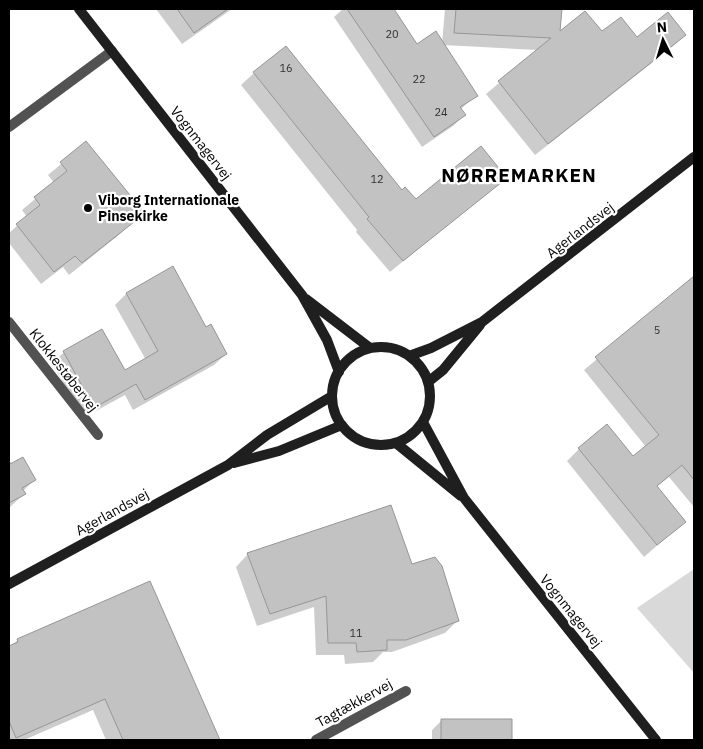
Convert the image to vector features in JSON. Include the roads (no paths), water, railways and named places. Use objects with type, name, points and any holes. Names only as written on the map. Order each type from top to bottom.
[{"type":"street","name":"Vognmagervej","points":[[79,9],[302,295],[327,340],[338,372]]},
{"type":"street","points":[[9,126],[112,51]]},
{"type":"street","name":"Agerlandsvej","points":[[409,356],[430,348],[482,322],[694,157]]},
{"type":"street","name":"Vognmagervej","points":[[302,295],[370,348]]},
{"type":"street","name":"Klokkestøbervej","points":[[9,322],[98,435]]},
{"type":"street","name":"Agerlandsvej","points":[[428,382],[443,370],[482,322]]},
{"type":"street","points":[[370,348],[396,350],[409,356],[421,367],[428,382],[430,400],[423,422],[416,431],[396,443],[383,445],[367,443],[353,436],[342,425],[334,412],[332,396],[338,372],[352,357],[370,348]]},
{"type":"street","name":"Agerlandsvej","points":[[9,584],[228,465],[267,435],[332,396]]},
{"type":"street","name":"Vognmagervej","points":[[423,422],[464,498],[656,740]]},
{"type":"street","name":"Agerlandsvej","points":[[228,465],[279,451],[342,425]]},
{"type":"street","name":"Vognmagervej","points":[[396,443],[464,498]]},
{"type":"street","name":"Tagtækkervej","points":[[316,740],[406,691]]},
{"type":"place","name":"Viborg Internationale Pinsekirke","points":[[88,208]]},
{"type":"district","name":"NØRREMARKEN","points":[[519,175]]}]
